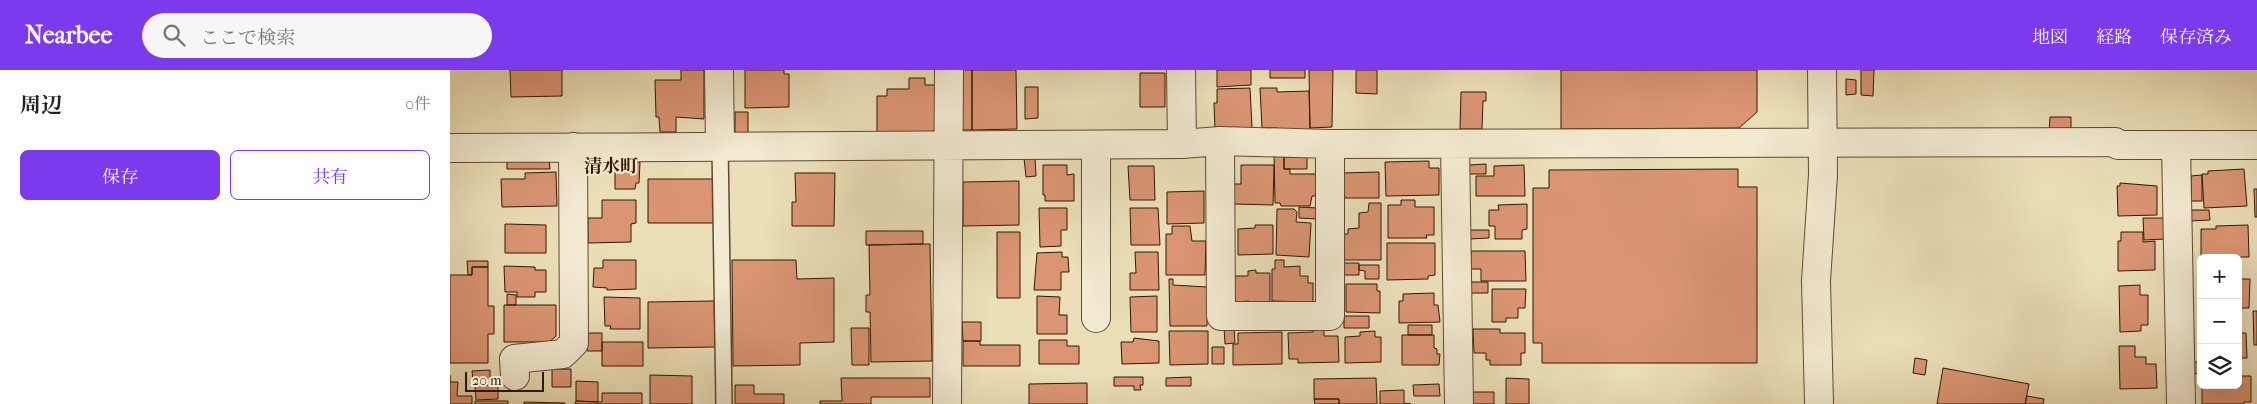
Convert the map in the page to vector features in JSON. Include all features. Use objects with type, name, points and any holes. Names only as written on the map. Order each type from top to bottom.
[{"type":"street","points":[[719,70],[720,145]]},
{"type":"street","points":[[946,404],[949,70]]},
{"type":"street","points":[[1181,70],[1182,144]]},
{"type":"street","points":[[1820,404],[1816,281],[1823,175],[1822,70]]},
{"type":"street","points":[[1220,141],[1221,316],[1330,316],[1330,144]]},
{"type":"street","points":[[450,148],[720,145],[949,147],[1182,144],[1220,141],[1330,144],[2115,142],[2118,145],[2257,145]]},
{"type":"street","points":[[1456,144],[1458,404]]},
{"type":"street","points":[[1096,145],[1096,318]]},
{"type":"street","points":[[2176,145],[2181,404]]},
{"type":"street","points":[[515,376],[514,359],[563,354],[574,343],[573,147]]},
{"type":"lane","points":[[720,145],[724,404]]},
{"type":"building","points":[[510,70],[562,70],[562,96],[511,97]]},
{"type":"building","points":[[681,70],[704,70],[704,119],[676,117],[676,132],[660,132],[659,117],[656,117],[655,80],[681,80]]},
{"type":"building","points":[[745,70],[784,70],[784,74],[789,74],[789,107],[745,108]]},
{"type":"building","points":[[961,70],[972,70],[972,130],[961,130]]},
{"type":"building","points":[[972,70],[1016,70],[1017,129],[972,130]]},
{"type":"building","points":[[1217,70],[1251,70],[1251,85],[1217,87]]},
{"type":"building","points":[[1270,70],[1305,70],[1305,78],[1270,78]]},
{"type":"building","points":[[1309,70],[1333,70],[1332,127],[1310,128]]},
{"type":"building","points":[[1356,70],[1377,70],[1377,94],[1356,93]]},
{"type":"building","points":[[1561,70],[1757,70],[1757,112],[1739,128],[1561,129]]},
{"type":"building","points":[[1861,70],[1874,70],[1873,96],[1861,95]]},
{"type":"building","points":[[1140,73],[1165,73],[1165,107],[1140,107]]},
{"type":"building","points":[[909,78],[925,78],[925,85],[935,85],[935,129],[931,134],[877,133],[877,96],[887,96],[887,89],[909,89]]},
{"type":"building","points":[[1846,79],[1856,80],[1856,94],[1846,95]]},
{"type":"building","points":[[1025,87],[1038,87],[1038,118],[1025,119]]},
{"type":"building","points":[[1250,88],[1252,128],[1215,130],[1214,103],[1217,103],[1217,89]]},
{"type":"building","points":[[1260,88],[1277,88],[1277,92],[1309,91],[1310,130],[1277,131],[1277,128],[1262,128]]},
{"type":"building","points":[[1461,92],[1486,92],[1486,101],[1483,101],[1482,129],[1460,129]]},
{"type":"building","points":[[735,112],[748,112],[748,134],[735,134]]},
{"type":"building","points":[[2050,117],[2071,117],[2071,133],[2049,132]]},
{"type":"building","points":[[1274,156],[1284,156],[1284,169],[1290,169],[1290,174],[1319,174],[1319,196],[1312,196],[1310,206],[1281,206],[1280,203],[1275,203]]},
{"type":"building","points":[[1284,157],[1307,157],[1307,169],[1284,169]]},
{"type":"building","points":[[1024,158],[1035,158],[1036,176],[1026,177]]},
{"type":"building","points":[[507,159],[549,159],[550,169],[507,169]]},
{"type":"building","points":[[1429,161],[1429,168],[1439,168],[1439,195],[1386,196],[1385,162]]},
{"type":"building","points":[[615,162],[640,162],[639,183],[636,183],[635,189],[615,189]]},
{"type":"building","points":[[1486,164],[1486,174],[1469,174],[1469,165]]},
{"type":"building","points":[[1043,165],[1067,165],[1067,175],[1074,174],[1074,201],[1045,201],[1045,195],[1043,195]]},
{"type":"building","points":[[1241,165],[1274,165],[1273,205],[1233,204],[1233,184],[1241,184]]},
{"type":"building","points":[[1524,165],[1525,196],[1476,196],[1476,176],[1494,176],[1494,166]]},
{"type":"building","points":[[1128,166],[1154,166],[1155,200],[1130,200]]},
{"type":"building","points":[[1738,169],[1738,187],[1757,187],[1757,363],[1542,363],[1542,343],[1533,343],[1533,188],[1549,188],[1549,170]]},
{"type":"building","points":[[2244,169],[2247,206],[2204,208],[2202,174],[2208,174],[2208,171]]},
{"type":"building","points":[[556,172],[557,206],[502,207],[501,179],[525,179],[525,173]]},
{"type":"building","points":[[1379,172],[1379,198],[1345,198],[1342,173]]},
{"type":"building","points":[[795,173],[835,173],[834,226],[792,226],[792,202],[796,202]]},
{"type":"building","points":[[2202,175],[2202,201],[2191,201],[2191,176]]},
{"type":"building","points":[[648,179],[715,179],[715,223],[648,223]]},
{"type":"building","points":[[1019,181],[1019,225],[963,226],[963,182]]},
{"type":"building","points":[[2120,183],[2157,186],[2157,215],[2118,216],[2117,186],[2120,186]]},
{"type":"building","points":[[2254,189],[2257,189],[2257,217],[2255,217]]},
{"type":"building","points":[[1204,191],[1204,223],[1167,224],[1167,192]]},
{"type":"building","points":[[602,200],[636,200],[636,223],[631,224],[631,242],[588,243],[588,218],[602,218]]},
{"type":"building","points":[[1401,200],[1415,200],[1415,207],[1434,207],[1434,235],[1426,235],[1427,238],[1388,238],[1388,205],[1401,205]]},
{"type":"building","points":[[1369,203],[1381,203],[1381,260],[1341,260],[1341,234],[1348,234],[1348,229],[1359,228],[1359,213],[1368,212]]},
{"type":"building","points":[[1527,204],[1527,229],[1522,230],[1522,239],[1495,239],[1495,226],[1489,226],[1489,210],[1499,210],[1498,205]]},
{"type":"building","points":[[1299,207],[1318,208],[1318,219],[1299,218]]},
{"type":"building","points":[[1039,208],[1067,208],[1067,230],[1061,230],[1061,246],[1040,247]]},
{"type":"building","points":[[1130,208],[1158,208],[1160,245],[1131,245]]},
{"type":"building","points":[[1277,209],[1294,209],[1297,212],[1296,222],[1311,223],[1309,257],[1276,255]]},
{"type":"building","points":[[2189,210],[2209,210],[2210,220],[2190,221]]},
{"type":"building","points":[[2143,218],[2165,218],[2166,239],[2144,240]]},
{"type":"building","points":[[505,224],[546,225],[546,253],[505,253]]},
{"type":"building","points":[[1255,225],[1273,225],[1273,254],[1238,255],[1238,229],[1255,228]]},
{"type":"building","points":[[2248,225],[2249,257],[2242,257],[2242,254],[2201,254],[2201,229],[2216,229],[2216,226]]},
{"type":"building","points":[[1172,226],[1190,226],[1192,241],[1206,241],[1205,275],[1166,275],[1166,234],[1172,234]]},
{"type":"building","points":[[1469,230],[1489,230],[1489,238],[1469,239]]},
{"type":"building","points":[[866,231],[923,231],[923,244],[866,245]]},
{"type":"building","points":[[997,232],[1020,232],[1020,298],[997,298]]},
{"type":"building","points":[[2121,232],[2143,232],[2143,242],[2155,241],[2155,270],[2118,271],[2118,241],[2121,241]]},
{"type":"building","points":[[1387,243],[1435,243],[1435,275],[1428,276],[1428,279],[1387,280]]},
{"type":"building","points":[[930,244],[932,361],[871,362],[870,312],[866,312],[866,295],[870,295],[869,245]]},
{"type":"building","points":[[1471,251],[1525,251],[1526,281],[1481,281],[1481,269],[1470,269]]},
{"type":"building","points":[[1062,252],[1062,257],[1068,257],[1069,272],[1061,272],[1061,290],[1034,290],[1037,253]]},
{"type":"building","points":[[1135,252],[1158,252],[1159,290],[1130,290],[1130,273],[1136,273]]},
{"type":"building","points":[[603,260],[636,260],[636,289],[607,290],[607,288],[593,287],[594,268],[603,268]]},
{"type":"building","points":[[732,260],[796,260],[797,279],[834,278],[834,342],[800,343],[800,365],[733,366]]},
{"type":"building","points":[[1275,260],[1284,260],[1284,267],[1300,266],[1300,276],[1308,276],[1308,283],[1313,283],[1313,302],[1272,301],[1272,269],[1275,269]]},
{"type":"building","points":[[467,261],[488,261],[488,267],[472,267],[472,275],[468,275]]},
{"type":"building","points":[[1340,263],[1359,263],[1359,275],[1340,275]]},
{"type":"building","points":[[1359,265],[1379,265],[1379,279],[1365,279],[1365,271],[1359,270]]},
{"type":"building","points":[[504,266],[535,267],[535,270],[546,270],[546,292],[535,292],[535,297],[517,297],[517,292],[505,292]]},
{"type":"building","points":[[472,267],[488,267],[488,306],[494,306],[494,334],[488,334],[488,363],[450,363],[450,275],[472,275]]},
{"type":"building","points":[[1256,270],[1256,273],[1270,273],[1270,305],[1249,305],[1249,301],[1235,302],[1234,276],[1248,276],[1248,271]]},
{"type":"building","points":[[1169,279],[1173,279],[1173,285],[1207,287],[1207,326],[1170,326]]},
{"type":"building","points":[[2242,279],[2250,279],[2249,308],[2242,308]]},
{"type":"building","points":[[1469,282],[1488,282],[1488,293],[1469,293]]},
{"type":"building","points":[[1346,284],[1377,284],[1377,291],[1380,291],[1380,313],[1346,312]]},
{"type":"building","points":[[2140,285],[2140,295],[2148,295],[2148,325],[2141,325],[2141,331],[2120,332],[2119,286]]},
{"type":"building","points":[[1492,289],[1526,289],[1525,308],[1518,308],[1518,318],[1506,318],[1506,322],[1492,322]]},
{"type":"building","points":[[1434,293],[1434,305],[1438,305],[1440,322],[1399,323],[1399,301],[1403,301],[1403,294]]},
{"type":"building","points":[[507,294],[516,295],[516,305],[507,305]]},
{"type":"building","points":[[1037,296],[1060,297],[1059,315],[1067,315],[1067,334],[1037,334]]},
{"type":"building","points":[[1157,296],[1157,332],[1131,332],[1130,297]]},
{"type":"building","points":[[604,297],[640,298],[640,329],[610,329],[611,326],[605,326]]},
{"type":"building","points":[[714,301],[715,347],[648,348],[648,302]]},
{"type":"building","points":[[504,305],[556,305],[556,336],[549,342],[504,342]]},
{"type":"building","points":[[2253,311],[2257,311],[2257,345],[2254,345]]},
{"type":"building","points":[[1344,316],[1369,316],[1369,328],[1344,328]]},
{"type":"building","points":[[962,322],[981,322],[981,341],[963,341]]},
{"type":"building","points":[[1408,325],[1432,325],[1432,335],[1408,335]]},
{"type":"building","points":[[1224,327],[1234,327],[1235,343],[1225,344]]},
{"type":"building","points":[[851,328],[869,328],[869,365],[852,365]]},
{"type":"building","points":[[1324,328],[1324,336],[1338,336],[1339,362],[1298,363],[1298,359],[1289,359],[1288,333],[1313,332],[1313,329]]},
{"type":"building","points":[[1473,329],[1500,329],[1500,333],[1525,333],[1525,353],[1521,353],[1521,365],[1490,365],[1490,360],[1486,360],[1486,353],[1474,353]]},
{"type":"building","points":[[1169,331],[1208,331],[1208,364],[1170,365]]},
{"type":"building","points":[[1375,331],[1375,337],[1381,337],[1381,362],[1345,363],[1345,337],[1360,336],[1360,332]]},
{"type":"building","points":[[1282,332],[1282,364],[1233,365],[1233,344],[1238,344],[1238,333]]},
{"type":"building","points":[[588,333],[602,333],[602,351],[587,351]]},
{"type":"building","points":[[2242,333],[2246,333],[2247,358],[2242,358]]},
{"type":"building","points":[[1402,335],[1434,335],[1434,348],[1437,349],[1437,354],[1440,354],[1439,365],[1402,365]]},
{"type":"building","points":[[1134,338],[1159,341],[1159,363],[1122,364],[1121,342],[1133,342]]},
{"type":"building","points":[[1039,340],[1067,340],[1067,346],[1079,346],[1079,364],[1039,364]]},
{"type":"building","points":[[963,341],[980,341],[980,345],[1020,345],[1020,366],[963,366]]},
{"type":"building","points":[[602,342],[643,342],[643,366],[602,366]]},
{"type":"building","points":[[2119,346],[2135,346],[2135,357],[2146,357],[2146,364],[2156,364],[2157,388],[2120,389]]},
{"type":"building","points":[[1212,347],[1224,347],[1224,364],[1212,364]]},
{"type":"building","points":[[1915,358],[1927,360],[1925,375],[1913,373]]},
{"type":"building","points":[[2192,362],[2197,362],[2197,374],[2193,374]]},
{"type":"building","points":[[1943,368],[2029,384],[2025,404],[1937,404]]},
{"type":"building","points":[[552,369],[571,369],[571,387],[552,387]]},
{"type":"building","points":[[490,370],[490,379],[473,380],[472,371]]},
{"type":"building","points":[[650,375],[692,376],[692,404],[650,404]]},
{"type":"building","points":[[2242,376],[2251,376],[2251,402],[2244,402],[2244,404],[2202,404],[2202,389],[2242,389]]},
{"type":"building","points":[[1114,377],[1143,377],[1143,385],[1140,385],[1141,390],[1134,390],[1134,386],[1114,386]]},
{"type":"building","points":[[1191,377],[1191,386],[1166,386],[1166,378]]},
{"type":"building","points":[[841,378],[930,378],[930,397],[871,397],[871,404],[820,404],[820,401],[842,401]]},
{"type":"building","points":[[1376,378],[1377,404],[1339,404],[1339,399],[1314,399],[1314,379]]},
{"type":"building","points":[[1506,378],[1529,379],[1529,404],[1506,404]]},
{"type":"building","points":[[576,381],[598,382],[598,402],[576,401]]},
{"type":"building","points":[[450,382],[458,382],[457,396],[472,396],[472,404],[450,404]]},
{"type":"building","points":[[1087,383],[1087,404],[1029,404],[1029,384]]},
{"type":"building","points":[[1439,384],[1440,396],[1414,396],[1413,385]]},
{"type":"building","points":[[475,385],[498,385],[498,399],[476,400]]},
{"type":"building","points":[[735,385],[754,385],[754,394],[784,394],[784,404],[735,404]]},
{"type":"building","points":[[1404,390],[1404,403],[1411,404],[1380,404],[1380,391]]},
{"type":"building","points":[[1471,392],[1494,392],[1494,404],[1471,404]]},
{"type":"building","points":[[602,393],[642,393],[642,404],[575,404],[576,401],[602,402]]},
{"type":"building","points":[[2027,396],[2044,399],[2043,404],[2025,404]]},
{"type":"building","points":[[1314,399],[1339,399],[1339,404],[1315,404]]},
{"type":"building","points":[[475,401],[508,401],[508,404],[475,404]]},
{"type":"building","points":[[524,402],[565,403],[565,404],[524,404]]},
{"type":"district","name":"清水町","points":[[611,166]]}]
